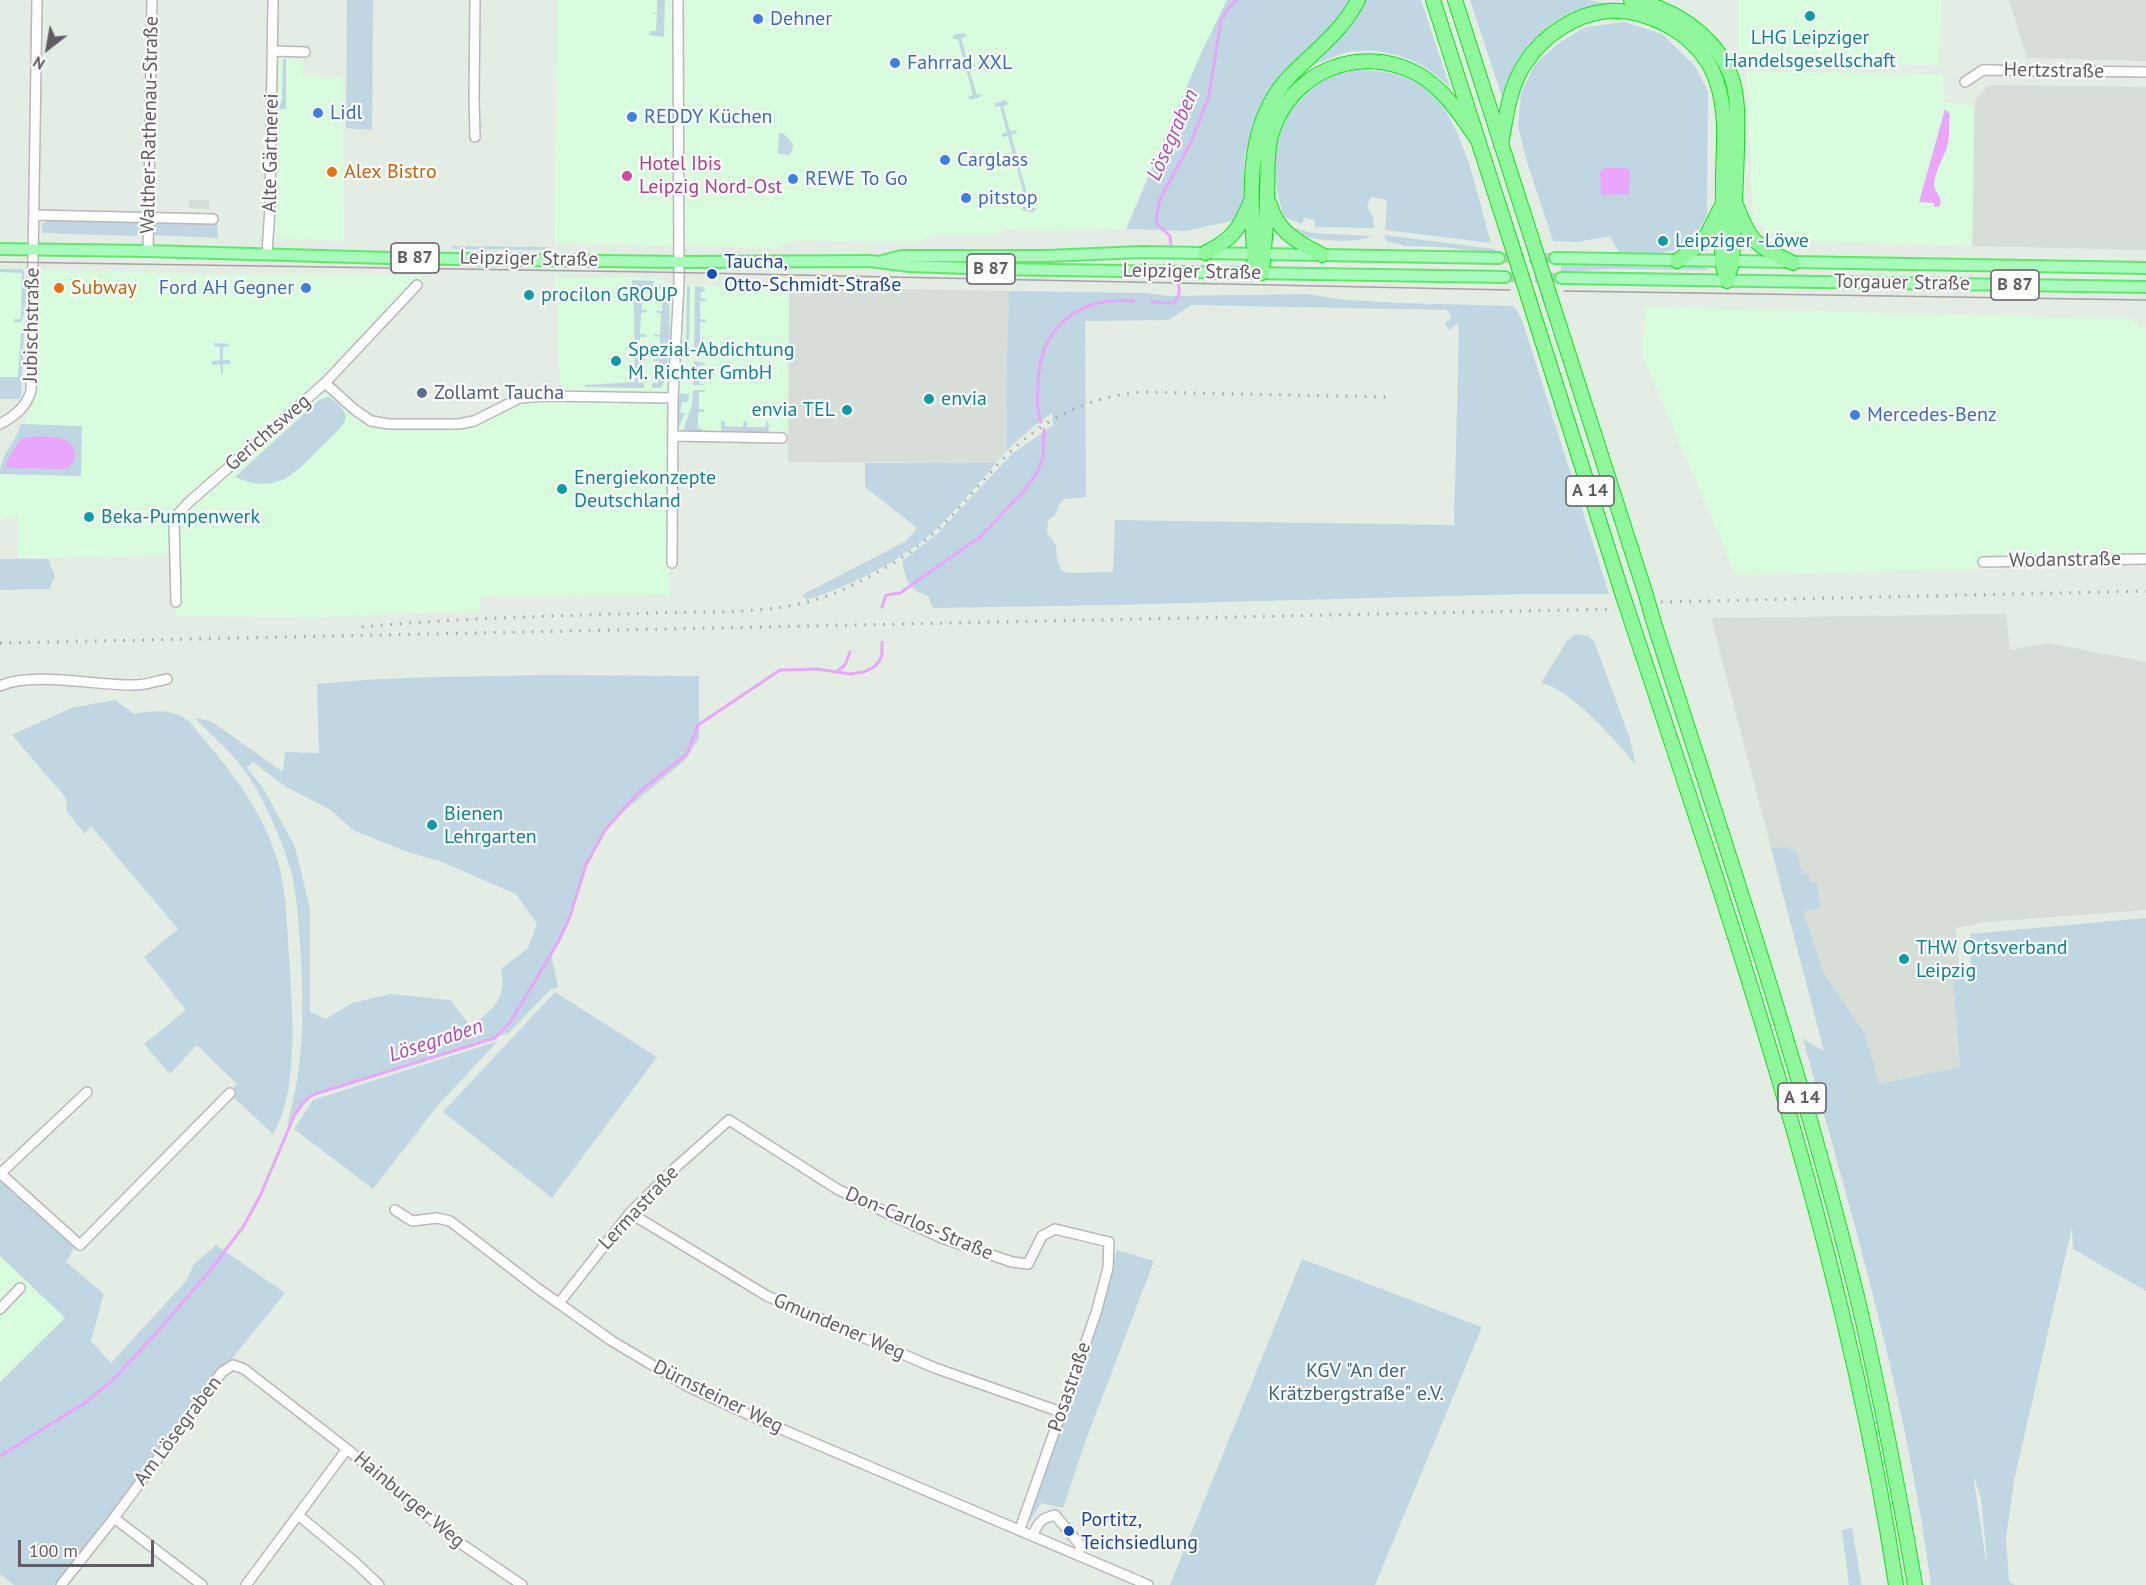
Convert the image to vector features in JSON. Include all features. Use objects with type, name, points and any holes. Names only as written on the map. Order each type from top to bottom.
[{"type":"highway","points":[[1259,254],[1251,198],[1255,147],[1265,114],[1275,95],[1291,75],[1312,57],[1341,25],[1358,0]]},
{"type":"highway","name":"A 14","points":[[1433,0],[1623,596],[1730,919],[1801,1151],[1843,1309],[1876,1459],[1896,1585]]},
{"type":"highway","name":"A 14","points":[[1455,0],[1646,595],[1773,999],[1817,1149],[1860,1308],[1893,1460],[1915,1585]]},
{"type":"highway","points":[[1631,0],[1649,3],[1676,15],[1696,30],[1718,53],[1732,79],[1738,114],[1729,203],[1727,281]]},
{"type":"highway","points":[[1501,145],[1513,87],[1524,65],[1543,41],[1566,25],[1587,16],[1608,11],[1632,13],[1672,27],[1702,54],[1712,70],[1720,93],[1729,203],[1750,238],[1762,248],[1793,263]]},
{"type":"highway","points":[[1258,273],[1268,196],[1268,154],[1271,136],[1287,102],[1309,81],[1334,66],[1369,60],[1384,62],[1417,74],[1443,95],[1478,140]]},
{"type":"highway","points":[[1268,196],[1274,217],[1282,230],[1322,255]]},
{"type":"highway","points":[[1205,253],[1220,246],[1236,233],[1251,198]]},
{"type":"highway","points":[[1677,261],[1703,242],[1729,203]]},
{"type":"main road","name":"Leipziger Straße","points":[[0,249],[678,262],[879,261],[901,256],[1205,253]]},
{"type":"main road","name":"B 87","points":[[1205,253],[1499,258]]},
{"type":"main road","name":"B 87","points":[[1555,258],[1727,262]]},
{"type":"main road","name":"Leipziger Straße","points":[[879,261],[894,265],[931,267],[1505,277]]},
{"type":"main road","name":"Torgauer Straße","points":[[1727,262],[2146,268]]},
{"type":"main road","name":"Torgauer Straße","points":[[1561,278],[2146,287]]},
{"type":"street","name":"Jubischstraße","points":[[0,424],[19,411],[29,398],[31,391],[37,0]]},
{"type":"street","name":"Walther-Rathenau-Straße","points":[[148,251],[152,0]]},
{"type":"street","name":"Alte Gärtnerei","points":[[267,254],[270,207],[273,0]]},
{"type":"street","points":[[475,0],[475,137]]},
{"type":"street","points":[[672,563],[673,398],[678,302],[678,0]]},
{"type":"street","points":[[273,51],[306,52]]},
{"type":"street","name":"Hertzstraße","points":[[1965,82],[1983,70],[2146,72]]},
{"type":"street","points":[[34,215],[213,219]]},
{"type":"street","name":"Gerichtsweg","points":[[176,602],[174,523],[176,516],[325,383],[417,285]]},
{"type":"street","points":[[325,383],[371,421],[389,423],[459,424],[474,421],[520,398],[528,397],[673,398]]},
{"type":"street","points":[[673,436],[782,438]]},
{"type":"street","name":"Wodanstraße","points":[[1983,562],[2146,559]]},
{"type":"street","points":[[0,686],[10,681],[45,680],[137,685],[167,679]]},
{"type":"street","points":[[87,1092],[0,1173],[80,1245],[209,1108],[230,1093]]},
{"type":"street","name":"Lermastraße","points":[[559,1303],[630,1213],[675,1168],[729,1120]]},
{"type":"street","name":"Don-Carlos-Straße","points":[[729,1120],[837,1189],[942,1238],[1012,1262],[1028,1264],[1042,1236],[1055,1230],[1109,1242]]},
{"type":"street","name":"Dürnsteiner Weg","points":[[395,1210],[412,1221],[437,1218],[450,1221],[612,1341],[689,1387],[767,1423],[1148,1585]]},
{"type":"street","name":"Gmundener Weg","points":[[630,1213],[767,1296],[935,1368],[1061,1412]]},
{"type":"street","name":"Posastraße","points":[[1020,1529],[1104,1284],[1108,1268],[1109,1242]]},
{"type":"street","points":[[0,1309],[20,1288]]},
{"type":"street","name":"Am Lösegraben","points":[[61,1585],[114,1518],[222,1372],[233,1365],[244,1369],[347,1449]]},
{"type":"street","name":"Hainburger Weg","points":[[246,1585],[347,1449],[459,1543],[522,1585]]},
{"type":"street","points":[[298,1515],[379,1585]]},
{"type":"street","points":[[1033,1535],[1038,1523],[1044,1517],[1055,1515],[1081,1546],[1078,1554]]},
{"type":"street","points":[[114,1518],[202,1585]]},
{"type":"shaded area","points":[[557,0],[1227,0],[1202,51],[1126,229],[1036,231],[1007,229],[992,234],[937,234],[915,242],[797,240],[775,248],[555,243]]},
{"type":"shaded area","points":[[1739,0],[1941,0],[1939,65],[1739,62]]},
{"type":"shaded area","points":[[2009,0],[2146,0],[2146,61],[2027,58]]},
{"type":"shaded area","points":[[268,58],[303,59],[303,76],[343,77],[344,241],[266,238]]},
{"type":"shaded area","points":[[1747,71],[1943,75],[1944,103],[1974,105],[1972,246],[1784,241],[1753,220]]},
{"type":"shaded area","points":[[1989,85],[2146,87],[2146,250],[1972,246],[1975,100]]},
{"type":"shaded area","points":[[1945,109],[1950,114],[1949,140],[1935,179],[1934,187],[1940,199],[1940,206],[1934,207],[1934,203],[1919,202]]},
{"type":"shaded area","points":[[1604,168],[1626,168],[1630,171],[1629,194],[1601,194],[1600,172]]},
{"type":"shaded area","points":[[189,200],[209,200],[209,209],[189,208]]},
{"type":"shaded area","points":[[0,268],[23,269],[26,280],[22,386],[0,385]]},
{"type":"shaded area","points":[[41,270],[228,275],[425,275],[414,293],[325,383],[367,421],[455,425],[512,402],[561,396],[555,277],[653,278],[677,284],[789,287],[788,439],[672,436],[669,595],[480,596],[480,611],[314,617],[176,616],[175,555],[18,558],[18,517],[0,520],[0,474],[80,476],[82,426],[21,424],[33,406]]},
{"type":"shaded area","points":[[789,287],[1009,291],[1007,450],[996,463],[788,462]]},
{"type":"shaded area","points":[[1645,307],[2131,319],[2140,326],[2146,326],[2146,565],[1736,575],[1643,357]]},
{"type":"shaded area","points":[[56,437],[69,442],[75,455],[73,462],[64,469],[9,468],[6,462],[21,439]]},
{"type":"shaded area","points":[[2006,614],[2010,650],[2048,643],[2146,662],[2146,910],[1987,922],[1956,928],[1959,967],[1952,968],[1960,1067],[1879,1084],[1824,1051],[1711,618]]},
{"type":"shaded area","points":[[0,1256],[66,1318],[0,1382]]},
{"type":"green space","points":[[347,0],[373,0],[372,130],[346,128]]},
{"type":"green space","points":[[657,0],[665,0],[664,37],[649,35],[650,31],[656,31],[657,14],[650,13],[657,12]]},
{"type":"green space","points":[[1227,0],[1352,0],[1252,136],[1245,155],[1243,202],[1237,220],[1185,231],[1126,229],[1202,51]]},
{"type":"green space","points":[[1366,0],[1421,0],[1450,87],[1419,64],[1377,51],[1345,53],[1314,65],[1339,39]]},
{"type":"green space","points":[[1470,0],[1588,0],[1606,3],[1605,6],[1572,12],[1547,27],[1519,58],[1506,83],[1502,97]]},
{"type":"green space","points":[[1624,22],[1662,34],[1695,66],[1708,91],[1707,215],[1700,228],[1691,236],[1696,241],[1667,252],[1619,253],[1610,236],[1577,242],[1553,241],[1526,159],[1518,126],[1521,93],[1535,64],[1560,42],[1586,27]]},
{"type":"green space","points":[[964,33],[967,36],[961,39],[969,64],[974,63],[975,66],[969,69],[977,95],[982,94],[970,100],[968,97],[973,95],[966,69],[960,69],[960,66],[965,65],[958,39],[952,39],[954,35]]},
{"type":"green space","points":[[283,59],[286,59],[286,109],[279,109],[278,112],[282,99]]},
{"type":"green space","points":[[1354,70],[1380,71],[1405,77],[1421,85],[1435,97],[1458,134],[1474,180],[1491,243],[1385,230],[1387,200],[1371,197],[1367,206],[1373,218],[1374,228],[1315,227],[1315,220],[1304,218],[1302,224],[1284,217],[1275,171],[1278,142],[1289,114],[1297,102],[1318,83],[1331,76]]},
{"type":"green space","points":[[1005,100],[1009,104],[1003,106],[1010,131],[1016,130],[1017,133],[1011,135],[1018,161],[1023,160],[1024,163],[1019,165],[1031,208],[1037,208],[1033,212],[1024,211],[1021,208],[1027,206],[1016,165],[1010,167],[1009,164],[1015,162],[1008,136],[1003,137],[1002,134],[1007,132],[1000,106],[994,107],[996,103]]},
{"type":"green space","points":[[779,133],[783,133],[793,144],[789,155],[778,154]]},
{"type":"green space","points":[[48,220],[138,222],[141,233],[135,236],[43,233],[42,224]]},
{"type":"green space","points":[[154,223],[217,224],[218,238],[151,235],[151,225]]},
{"type":"green space","points":[[1291,227],[1312,233],[1372,236],[1351,240],[1325,240],[1306,236]]},
{"type":"green space","points":[[1384,235],[1495,249],[1496,254],[1444,247],[1405,246],[1386,241]]},
{"type":"green space","points":[[452,246],[549,247],[548,250],[453,249]]},
{"type":"green space","points":[[1561,265],[1709,268],[1706,270],[1607,269],[1561,272]]},
{"type":"green space","points":[[0,269],[23,269],[26,304],[21,322],[14,322],[14,319],[21,319],[22,273],[0,272]]},
{"type":"green space","points":[[632,280],[654,281],[652,289],[643,289],[642,310],[647,310],[647,312],[641,313],[640,334],[646,334],[646,337],[640,337],[639,358],[645,361],[639,362],[638,383],[644,383],[644,388],[586,387],[585,385],[635,382]]},
{"type":"green space","points":[[655,285],[668,286],[669,289],[669,355],[665,380],[661,388],[652,388],[652,383],[658,383],[659,361],[653,361],[653,359],[659,359],[660,337],[654,334],[660,335],[661,314],[656,311],[662,311],[663,290],[654,289]]},
{"type":"green space","points":[[687,286],[690,286],[689,350],[686,343]]},
{"type":"green space","points":[[695,286],[703,287],[706,291],[701,292],[701,298],[706,301],[700,301],[700,319],[706,320],[706,322],[700,322],[700,349],[706,350],[704,352],[694,352]]},
{"type":"green space","points":[[1009,291],[1146,293],[1167,296],[1307,294],[1345,300],[1514,306],[1522,320],[1609,594],[933,608],[928,596],[916,590],[909,583],[902,561],[938,533],[1012,454],[1053,425],[1052,413],[1007,450]],"holes":[[[1191,305],[1447,310],[1452,317],[1445,323],[1449,330],[1457,324],[1459,327],[1454,525],[1115,520],[1113,572],[1067,573],[1061,570],[1056,545],[1047,533],[1048,520],[1055,514],[1058,505],[1064,499],[1086,497],[1085,321],[1169,320]]]},
{"type":"green space","points":[[21,333],[24,333],[21,396],[19,399],[0,399],[0,377],[18,377]]},
{"type":"green space","points":[[214,343],[229,344],[228,347],[223,347],[223,360],[230,360],[230,364],[223,364],[223,374],[221,374],[220,364],[212,365],[212,361],[220,360],[220,347],[214,346]]},
{"type":"green space","points":[[694,361],[705,363],[705,365],[699,365],[699,383],[704,385],[693,385]]},
{"type":"green space","points":[[693,390],[705,390],[705,392],[699,392],[699,409],[704,409],[704,412],[698,412],[698,428],[703,429],[700,434],[683,431],[692,404]]},
{"type":"green space","points":[[680,393],[689,394],[688,402],[682,402],[680,413],[685,413],[679,427],[676,410]]},
{"type":"green space","points":[[328,397],[343,410],[345,421],[300,468],[282,480],[272,483],[261,484],[235,477],[319,400]]},
{"type":"green space","points":[[721,421],[725,421],[725,426],[743,427],[744,421],[747,422],[747,427],[765,427],[767,421],[768,434],[721,434]]},
{"type":"green space","points":[[21,424],[82,426],[81,476],[0,474],[5,455]]},
{"type":"green space","points":[[865,463],[996,463],[950,516],[905,554],[873,572],[807,600],[802,595],[906,541],[917,528],[865,487]]},
{"type":"green space","points":[[0,559],[48,559],[55,577],[49,589],[0,590]]},
{"type":"green space","points":[[1576,634],[1588,636],[1594,641],[1629,736],[1636,765],[1579,705],[1565,694],[1541,683],[1567,641]]},
{"type":"green space","points":[[544,675],[699,676],[699,739],[684,761],[612,821],[596,845],[585,868],[567,923],[551,954],[558,987],[550,990],[509,1033],[311,1095],[294,1114],[289,1126],[287,1124],[297,1080],[302,1035],[300,943],[293,880],[277,832],[249,777],[231,754],[195,718],[211,721],[283,772],[285,752],[319,753],[317,684],[402,678]],"holes":[[[253,762],[286,787],[331,810],[353,830],[405,851],[442,862],[516,894],[537,924],[528,948],[501,969],[500,996],[492,1008],[471,1027],[450,1000],[391,994],[352,1003],[326,1019],[310,1012],[310,909],[295,847],[263,788],[247,768]]]},
{"type":"green space","points":[[115,700],[134,714],[165,712],[177,714],[188,721],[225,764],[254,808],[270,839],[284,892],[292,998],[291,1072],[282,1116],[273,1134],[229,1093],[237,1084],[197,1045],[170,1074],[144,1044],[186,1010],[144,957],[178,929],[91,826],[85,834],[67,812],[66,798],[12,735],[71,708]]},
{"type":"green space","points":[[1787,847],[1797,851],[1802,874],[1809,874],[1811,883],[1817,882],[1820,909],[1803,911],[1824,974],[1865,1034],[1879,1084],[1960,1067],[1952,968],[1971,967],[1970,934],[2146,918],[2146,1291],[2073,1249],[2072,1227],[2014,1481],[2006,1538],[2009,1581],[2015,1585],[1931,1585],[1921,1516],[1893,1378],[1859,1242],[1803,1039],[1824,1051],[1771,848]],"holes":[[[1973,1475],[1981,1497],[1987,1561]]]},
{"type":"green space","points":[[555,992],[657,1057],[552,1198],[443,1112]]},
{"type":"green space","points":[[498,1041],[438,1105],[373,1189],[294,1129],[313,1100]]},
{"type":"green space","points":[[0,1171],[78,1241],[66,1262],[104,1294],[91,1341],[111,1363],[186,1281],[194,1264],[216,1245],[285,1293],[226,1366],[170,1442],[54,1585],[14,1585],[0,1574],[0,1382],[65,1318],[0,1256]]},
{"type":"green space","points":[[1117,1250],[1154,1261],[1084,1445],[1063,1508],[1041,1503],[1030,1521],[1025,1520],[1083,1366]]},
{"type":"green space","name":"KGV \"An der Krätzbergstraße\" e.V.","points":[[1302,1259],[1482,1327],[1375,1585],[1170,1585]]},
{"type":"green space","points":[[1852,1527],[1861,1585],[1849,1585],[1842,1531]]},
{"type":"waterway","name":"Lösegraben","points":[[1171,246],[1170,236],[1157,224],[1156,220],[1160,199],[1192,140],[1209,96],[1221,20],[1229,7],[1237,0]]},
{"type":"waterway","name":"Lösegraben","points":[[1152,302],[1173,303],[1178,298],[1179,292],[1177,278]]},
{"type":"waterway","name":"Lösegraben","points":[[1041,422],[1038,413],[1040,365],[1045,348],[1054,332],[1079,310],[1095,304],[1134,301]]},
{"type":"waterway","name":"Lösegraben","points":[[882,607],[886,595],[900,593],[980,537],[1023,492],[1037,473],[1043,456],[1044,429]]},
{"type":"waterway","name":"Lösegraben","points":[[0,1456],[86,1402],[112,1381],[209,1272],[243,1227],[260,1196],[295,1114],[312,1095],[495,1038],[511,1021],[557,944],[569,919],[586,865],[605,830],[639,792],[687,754],[698,725],[780,670],[818,669],[849,674],[864,672],[874,667],[880,660],[882,642]]},
{"type":"waterway","points":[[836,672],[845,665],[850,652]]},
{"type":"tunnel","points":[[1499,258],[1555,258]]},
{"type":"tunnel","points":[[1505,277],[1561,278]]},
{"type":"tram line","points":[[0,262],[652,272],[1510,290]]},
{"type":"tram line","points":[[1564,291],[2146,300]]},
{"type":"railway","points":[[362,627],[434,621],[744,611],[791,606],[835,593],[887,567],[944,524],[1000,462],[1031,434],[1064,414],[1101,399],[1142,392],[1388,397]]},
{"type":"railway","points":[[1661,602],[2146,591]]},
{"type":"railway","points":[[0,643],[1615,609]]},
{"type":"place","name":"LHG Leipziger Handelsgesellschaft","points":[[1810,16]]},
{"type":"place","name":"Dehner","points":[[758,19]]},
{"type":"place","name":"Fahrrad XXL","points":[[895,63]]},
{"type":"place","name":"Lidl","points":[[318,113]]},
{"type":"place","name":"REDDY Küchen","points":[[632,117]]},
{"type":"place","name":"Carglass","points":[[945,160]]},
{"type":"place","name":"Alex Bistro","points":[[332,172]]},
{"type":"place","name":"Hotel Ibis Leipzig Nord-Ost","points":[[627,176]]},
{"type":"place","name":"REWE To Go","points":[[793,179]]},
{"type":"place","name":"pitstop","points":[[966,198]]},
{"type":"place","name":"Leipziger -Löwe","points":[[1663,241]]},
{"type":"place","name":"Taucha, Otto-Schmidt-Straße","points":[[712,274]]},
{"type":"place","name":"Subway","points":[[59,288]]},
{"type":"place","name":"Ford AH Gegner","points":[[306,288]]},
{"type":"place","name":"procilon GROUP","points":[[529,295]]},
{"type":"place","name":"Spezial-Abdichtung M. Richter GmbH","points":[[616,361]]},
{"type":"place","name":"Zollamt Taucha","points":[[422,393]]},
{"type":"place","name":"envia","points":[[929,399]]},
{"type":"place","name":"envia TEL","points":[[847,410]]},
{"type":"place","name":"Mercedes-Benz","points":[[1855,415]]},
{"type":"place","name":"Energiekonzepte Deutschland","points":[[562,489]]},
{"type":"place","name":"Beka-Pumpenwerk","points":[[89,517]]},
{"type":"place","name":"Bienen Lehrgarten","points":[[432,825]]},
{"type":"place","name":"THW Ortsverband Leipzig","points":[[1904,959]]},
{"type":"place","name":"Portitz, Teichsiedlung","points":[[1069,1531]]}]
